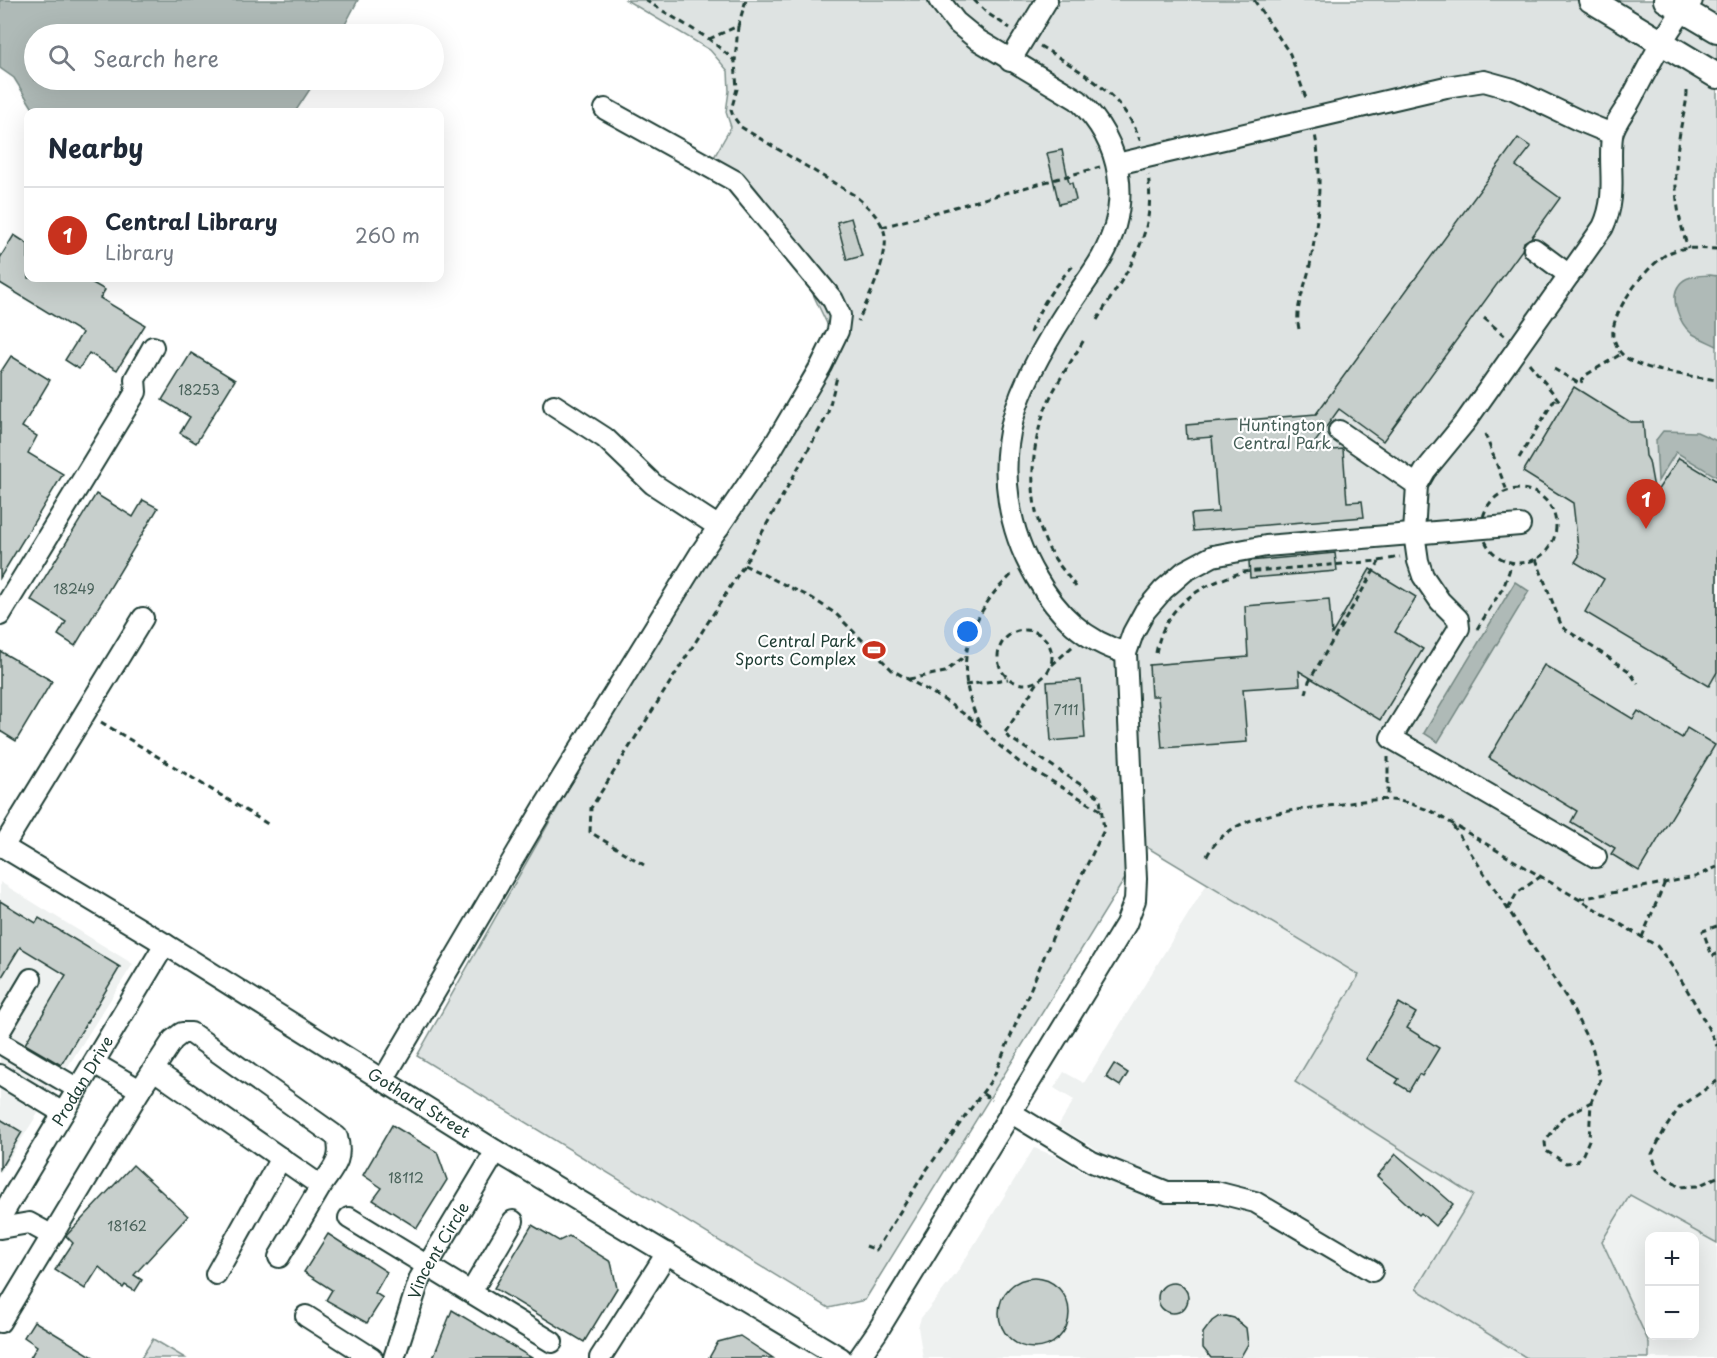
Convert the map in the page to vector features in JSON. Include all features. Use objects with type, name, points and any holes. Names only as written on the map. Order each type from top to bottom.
[{"type":"main road","points":[[1591,0],[1717,76]]},
{"type":"main road","points":[[1682,3],[1717,30]]},
{"type":"street","points":[[939,0],[956,22],[978,40],[1078,100],[1091,113],[1110,143],[1109,162],[1119,192],[1115,225],[1102,256],[1065,312],[1033,368],[1013,419],[1006,464],[1010,516],[1026,561],[1043,590],[1061,613],[1085,635],[1097,643],[1126,653]]},
{"type":"street","points":[[1010,61],[1047,0]]},
{"type":"street","points":[[1596,858],[1391,738],[1459,628],[1458,619],[1440,601],[1423,576],[1417,556],[1414,533],[1417,485],[1425,471],[1466,421],[1603,227],[1609,214],[1612,183],[1612,134],[1663,44],[1682,3]]},
{"type":"street","points":[[1109,162],[1446,87],[1484,81],[1512,88],[1612,134]]},
{"type":"street","points":[[383,1080],[544,807],[700,554],[770,452],[821,366],[838,331],[840,315],[833,300],[735,181],[604,108]]},
{"type":"street","points":[[1534,249],[1569,275]]},
{"type":"street","points":[[0,615],[136,392],[135,379],[153,347]]},
{"type":"street","points":[[554,405],[605,438],[653,484],[719,527]]},
{"type":"street","points":[[1339,431],[1417,485]]},
{"type":"street","points":[[859,1358],[1126,924],[1135,900],[1136,879],[1126,653],[1133,633],[1145,611],[1163,590],[1185,571],[1213,556],[1266,546],[1520,525]]},
{"type":"street","points":[[2,846],[143,618]]},
{"type":"street","name":"Gothard Street","points":[[2,846],[165,944],[496,1151],[841,1358]]},
{"type":"street","name":"Prodan Drive","points":[[0,1218],[165,944]]},
{"type":"street","points":[[0,1031],[31,979]]},
{"type":"street","points":[[0,1322],[140,1090],[173,1040],[182,1033],[191,1033],[337,1137],[340,1149],[339,1159],[279,1257]]},
{"type":"street","points":[[0,1043],[78,1089]]},
{"type":"street","points":[[94,1063],[140,1090]]},
{"type":"street","points":[[154,1070],[321,1186]]},
{"type":"street","points":[[0,1075],[63,1113]]},
{"type":"street","points":[[1010,1112],[1092,1162],[1167,1192],[1216,1192],[1255,1202],[1372,1271]]},
{"type":"street","name":"Vincent Circle","points":[[394,1358],[420,1278],[496,1151]]},
{"type":"street","points":[[216,1274],[281,1158]]},
{"type":"street","points":[[349,1218],[552,1342]]},
{"type":"street","points":[[471,1292],[513,1221]]},
{"type":"street","points":[[0,1228],[28,1223],[51,1235]]},
{"type":"street","points":[[600,1358],[667,1253]]},
{"type":"street","points":[[306,1316],[372,1358]]},
{"type":"path","points":[[645,0],[710,39],[735,62]]},
{"type":"path","points":[[710,39],[738,26],[746,0]]},
{"type":"path","points":[[974,0],[987,13],[1016,32]]},
{"type":"path","points":[[1254,0],[1290,54],[1310,110]]},
{"type":"path","points":[[1036,44],[1103,88],[1122,108],[1136,129],[1142,146]]},
{"type":"path","points":[[1687,91],[1674,180],[1679,222],[1688,248]]},
{"type":"path","points":[[1299,329],[1296,317],[1309,268],[1319,195],[1319,155],[1315,132]]},
{"type":"path","points":[[882,227],[1102,167],[1109,162]]},
{"type":"path","points":[[1097,320],[1140,248],[1149,221],[1151,193],[1148,171]]},
{"type":"path","points":[[1717,249],[1688,248],[1671,252],[1653,266],[1629,291],[1618,312],[1613,336],[1621,354],[1642,367],[1717,380]]},
{"type":"path","points":[[1029,335],[1034,321],[1057,282],[1078,261]]},
{"type":"path","points":[[1076,586],[1049,550],[1036,514],[1032,477],[1035,446],[1044,413],[1085,338]]},
{"type":"path","points":[[1554,369],[1580,384],[1586,375],[1621,354]]},
{"type":"path","points":[[1519,458],[1556,397]]},
{"type":"path","points":[[1485,434],[1507,491]]},
{"type":"path","points":[[1156,653],[1160,635],[1166,623],[1181,604],[1196,590],[1224,578],[1243,572],[1379,561],[1400,557]]},
{"type":"path","points":[[1536,560],[1562,627],[1629,671],[1638,684]]},
{"type":"path","points":[[1306,694],[1309,681],[1379,561]]},
{"type":"path","points":[[644,865],[590,832],[591,808],[744,564],[812,598],[836,614],[892,670],[941,698],[980,725],[995,742],[1019,762],[1102,811]]},
{"type":"path","points":[[980,725],[965,685],[965,656],[979,615],[992,594],[1014,571],[1019,579]]},
{"type":"path","points":[[1051,666],[1051,649],[1043,637],[1031,630],[1014,632],[1003,641],[998,656],[1001,669],[1010,679],[1023,684],[1031,683],[1046,675],[1051,666],[1073,646],[1066,639]]},
{"type":"path","points":[[907,680],[945,672],[965,656]]},
{"type":"path","points":[[965,685],[1010,679]]},
{"type":"path","points":[[866,1246],[876,1250],[925,1172],[993,1078],[1058,924],[1104,830],[1098,796],[1004,734],[1040,679]]},
{"type":"path","points":[[85,712],[271,826]]},
{"type":"path","points":[[1208,856],[1211,848],[1231,830],[1266,814],[1388,799],[1410,803],[1431,811],[1657,946],[1671,963],[1702,1015],[1717,1046]]},
{"type":"path","points":[[1452,824],[1568,1000],[1593,1050],[1600,1081],[1591,1102],[1589,1140],[1583,1154],[1576,1162],[1566,1163],[1546,1151],[1545,1142],[1562,1118],[1591,1102]]},
{"type":"path","points":[[1578,899],[1695,876],[1717,867]]},
{"type":"path","points":[[1508,909],[1517,893],[1541,877]]},
{"type":"path","points":[[1642,937],[1665,882]]},
{"type":"path","points":[[1717,926],[1703,931],[1712,956],[1717,954]]},
{"type":"path","points":[[1717,1081],[1679,1108],[1652,1154],[1657,1170],[1679,1187],[1698,1186],[1717,1177]]},
{"type":"path","points":[[983,1094],[992,1100]]},
{"type":"shaded area","points":[[0,0],[358,0],[345,24],[24,24],[24,90],[309,90],[298,108],[33,108],[14,78],[0,68]]},
{"type":"shaded area","points":[[1717,276],[1717,346],[1687,329],[1677,310],[1675,297],[1676,290],[1685,279]]},
{"type":"shaded area","points":[[1663,431],[1697,432],[1717,441],[1717,477],[1676,452],[1658,481],[1656,440]]},
{"type":"shaded area","points":[[1515,582],[1529,591],[1438,742],[1424,733]]},
{"type":"shaded area","points":[[0,882],[133,964],[0,1173]]},
{"type":"shaded area","points":[[1208,882],[1360,975],[1295,1082],[1473,1195],[1416,1289],[1527,1358],[923,1358],[918,1327],[921,1318],[956,1274],[1034,1148],[1058,1157],[1086,1174],[1098,1150],[1058,1126],[1074,1100],[1054,1088],[1064,1072],[1084,1083]]},
{"type":"shaded area","points":[[1629,1195],[1697,1232],[1645,1232],[1645,1335],[1602,1242]]},
{"type":"shaded area","points":[[1699,1233],[1717,1243],[1717,1358],[1650,1358],[1650,1346],[1647,1340],[1699,1340]]},
{"type":"green space","name":"Huntington Central Park","points":[[626,0],[1717,0],[1717,1243],[1630,1195],[1602,1241],[1645,1334],[1645,1340],[1649,1343],[1649,1358],[1527,1358],[1416,1289],[1473,1195],[1295,1082],[1359,975],[1145,846],[865,1300],[829,1308],[417,1056],[829,328],[801,269],[708,168],[731,127],[726,112],[729,91],[728,71],[710,50]]},
{"type":"green space","points":[[153,1339],[185,1358],[141,1358]]},
{"type":"building","points":[[1518,138],[1531,147],[1516,166],[1560,198],[1531,238],[1524,242],[1522,250],[1383,441],[1339,409],[1308,452],[1343,449],[1347,502],[1362,501],[1364,517],[1193,531],[1191,514],[1218,512],[1212,437],[1187,439],[1186,425],[1316,414]]},
{"type":"building","points":[[1062,150],[1069,183],[1072,183],[1076,200],[1059,204],[1047,153]]},
{"type":"building","points":[[851,218],[862,256],[847,260],[837,222]]},
{"type":"building","points":[[14,235],[24,241],[24,282],[91,282],[105,290],[100,298],[145,325],[117,370],[89,353],[79,369],[65,360],[82,333],[0,283],[0,258]]},
{"type":"building","points":[[191,353],[235,380],[196,443],[180,433],[190,417],[162,400]]},
{"type":"building","points":[[11,356],[50,380],[22,427],[37,436],[28,453],[63,474],[0,578],[0,373]]},
{"type":"building","points":[[1574,387],[1630,422],[1643,422],[1646,456],[1655,494],[1679,458],[1717,481],[1717,672],[1709,686],[1585,612],[1604,579],[1575,562],[1579,556],[1573,503],[1523,472]]},
{"type":"building","points":[[96,494],[133,517],[143,500],[158,508],[75,646],[58,635],[66,622],[31,600]]},
{"type":"building","points":[[1335,553],[1337,571],[1250,578],[1249,561]]},
{"type":"building","points":[[1370,569],[1416,597],[1395,632],[1423,649],[1380,720],[1299,671],[1300,685],[1243,689],[1247,742],[1162,748],[1158,696],[1151,696],[1149,665],[1248,657],[1245,606],[1329,599],[1332,634]]},
{"type":"building","points":[[0,651],[52,681],[16,741],[0,731]]},
{"type":"building","points":[[1544,665],[1633,719],[1638,711],[1682,738],[1687,728],[1715,745],[1639,871],[1611,854],[1615,848],[1571,822],[1577,811],[1489,758]]},
{"type":"building","points":[[1081,680],[1085,738],[1051,741],[1047,682]]},
{"type":"building","points":[[0,901],[36,923],[39,918],[120,967],[61,1065],[25,1044],[66,975],[20,947],[0,980]]},
{"type":"building","points":[[1399,1003],[1416,1013],[1407,1028],[1439,1048],[1422,1076],[1419,1074],[1409,1091],[1396,1083],[1399,1079],[1366,1059]]},
{"type":"building","points":[[1114,1064],[1128,1073],[1120,1086],[1106,1077]]},
{"type":"building","points":[[0,1119],[22,1132],[0,1169]]},
{"type":"building","points":[[392,1125],[437,1152],[447,1180],[417,1228],[373,1200],[382,1188],[363,1175]]},
{"type":"building","points":[[1396,1154],[1453,1204],[1435,1226],[1421,1213],[1419,1215],[1377,1176]]},
{"type":"building","points":[[133,1165],[188,1216],[134,1275],[142,1280],[135,1291],[125,1285],[123,1288],[99,1267],[85,1289],[55,1270],[73,1243],[66,1236]]},
{"type":"building","points":[[532,1225],[559,1241],[569,1236],[611,1262],[617,1288],[584,1342],[494,1288]]},
{"type":"building","points":[[328,1234],[387,1272],[375,1293],[383,1298],[367,1323],[326,1300],[332,1290],[304,1272]]},
{"type":"building","points":[[1034,1278],[1053,1284],[1063,1294],[1069,1313],[1063,1332],[1053,1342],[1034,1348],[1015,1342],[1005,1332],[999,1313],[1005,1294],[1015,1284]]},
{"type":"building","points":[[1173,1283],[1184,1287],[1188,1298],[1184,1309],[1173,1313],[1162,1309],[1158,1298],[1162,1287]]},
{"type":"building","points":[[452,1310],[532,1358],[433,1358]]},
{"type":"building","points":[[1226,1316],[1234,1318],[1246,1328],[1248,1344],[1240,1358],[1211,1358],[1203,1348],[1203,1333],[1212,1321]]},
{"type":"building","points":[[34,1321],[95,1358],[30,1358],[37,1346],[24,1337]]},
{"type":"building","points":[[740,1336],[773,1358],[709,1358],[718,1342]]},
{"type":"place","name":"Central Library","points":[[1646,529]]},
{"type":"place","name":"Central Park Sports Complex","points":[[874,650]]}]
